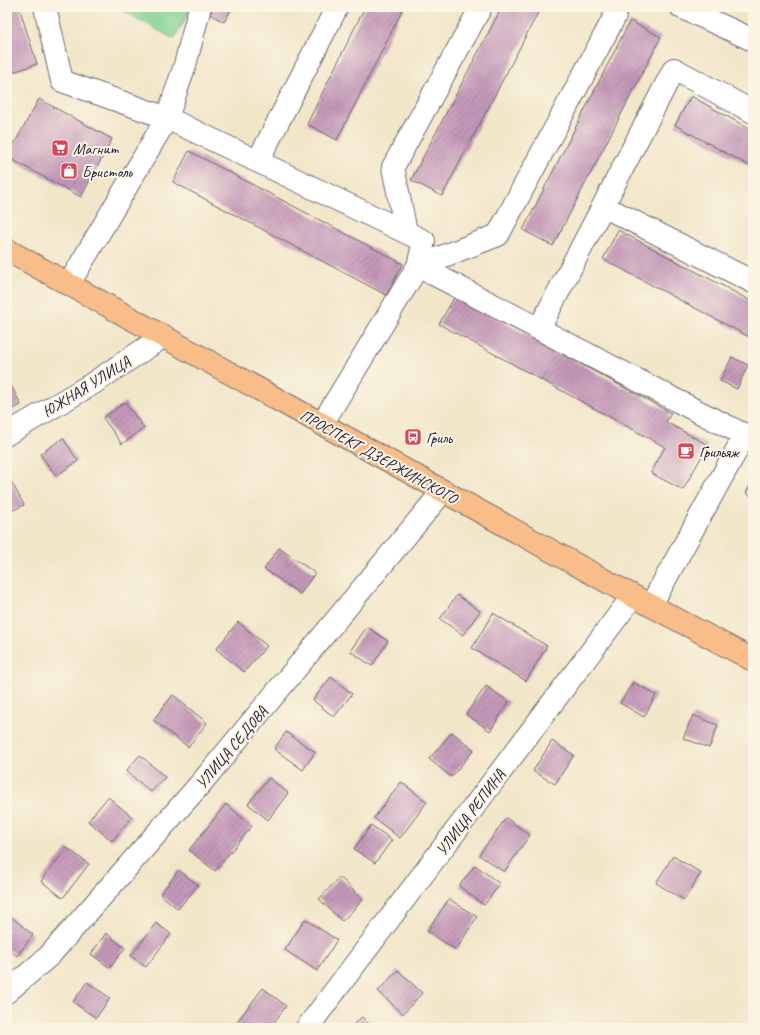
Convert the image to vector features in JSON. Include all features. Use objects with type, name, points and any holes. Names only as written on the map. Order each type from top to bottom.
[{"type":"main road","name":"ПРОСПЕКТ ДЗЕРЖИНСКОГО","points":[[7,250],[642,601],[753,660]]},
{"type":"street","points":[[45,7],[62,81],[167,118],[424,241],[418,266],[322,424]]},
{"type":"street","points":[[69,284],[167,118],[185,65],[200,7]]},
{"type":"street","points":[[258,161],[337,7]]},
{"type":"street","points":[[406,232],[393,167],[481,7]]},
{"type":"street","points":[[681,7],[753,40]]},
{"type":"street","points":[[418,266],[498,236],[615,16]]},
{"type":"street","points":[[539,329],[674,70],[753,112]]},
{"type":"street","points":[[604,206],[753,282]]},
{"type":"street","points":[[418,266],[749,437]]},
{"type":"street","name":"ЮЖНАЯ УЛИЦА","points":[[7,434],[92,384],[164,336]]},
{"type":"street","name":"УЛИЦА РЕПИНА","points":[[307,1028],[642,601],[749,437]]},
{"type":"street","name":"УЛИЦА СЕДОВА","points":[[7,992],[48,956],[202,782],[443,491]]},
{"type":"green space","points":[[116,7],[192,7],[174,39]]},
{"type":"building","points":[[7,7],[19,7],[37,64],[7,74]]},
{"type":"building","points":[[214,7],[226,7],[231,10],[224,22],[210,14]]},
{"type":"building","points":[[365,7],[404,7],[337,140],[307,124]]},
{"type":"building","points":[[502,7],[541,7],[442,196],[411,180]]},
{"type":"building","points":[[630,21],[661,37],[553,246],[523,230]]},
{"type":"building","points":[[691,96],[753,131],[753,168],[675,125]]},
{"type":"building","name":"Магнит","points":[[39,99],[112,139],[81,197],[7,157]]},
{"type":"building","points":[[189,151],[403,264],[386,295],[173,182]]},
{"type":"building","points":[[618,230],[753,302],[753,339],[603,259]]},
{"type":"building","points":[[455,296],[671,413],[666,422],[708,445],[683,490],[651,473],[665,447],[439,324]]},
{"type":"building","points":[[732,357],[748,365],[737,389],[720,381]]},
{"type":"building","points":[[7,377],[21,405],[7,412]]},
{"type":"building","points":[[125,402],[144,428],[122,444],[103,418]]},
{"type":"building","points":[[63,438],[78,461],[56,476],[40,454]]},
{"type":"building","points":[[7,474],[24,505],[7,513]]},
{"type":"building","points":[[753,480],[753,497],[746,493]]},
{"type":"building","points":[[279,548],[315,573],[300,594],[264,569]]},
{"type":"building","points":[[457,595],[480,611],[463,635],[440,619]]},
{"type":"building","points":[[493,613],[547,646],[526,681],[472,648]]},
{"type":"building","points":[[238,622],[267,646],[244,672],[216,649]]},
{"type":"building","points":[[367,627],[388,641],[372,666],[350,651]]},
{"type":"building","points":[[331,677],[352,694],[334,717],[313,700]]},
{"type":"building","points":[[633,682],[656,695],[644,717],[620,703]]},
{"type":"building","points":[[486,686],[509,702],[490,731],[466,714]]},
{"type":"building","points":[[173,695],[207,723],[188,747],[153,720]]},
{"type":"building","points":[[693,715],[718,725],[709,748],[683,738]]},
{"type":"building","points":[[286,732],[315,752],[303,770],[274,749]]},
{"type":"building","points":[[452,732],[474,750],[451,777],[429,759]]},
{"type":"building","points":[[552,741],[574,755],[555,784],[533,771]]},
{"type":"building","points":[[140,755],[165,777],[151,792],[126,771]]},
{"type":"building","points":[[269,778],[288,793],[268,820],[248,804]]},
{"type":"building","points":[[401,782],[427,802],[400,838],[374,818]]},
{"type":"building","points":[[108,797],[132,817],[112,841],[88,821]]},
{"type":"building","points":[[226,804],[252,826],[215,871],[189,850]]},
{"type":"building","points":[[506,818],[530,835],[504,872],[479,855]]},
{"type":"building","points":[[371,825],[392,840],[375,863],[354,849]]},
{"type":"building","points":[[67,848],[89,864],[63,898],[41,881]]},
{"type":"building","points":[[673,856],[701,873],[684,900],[656,883]]},
{"type":"building","points":[[475,865],[500,884],[484,905],[459,886]]},
{"type":"building","points":[[179,870],[198,885],[178,909],[160,894]]},
{"type":"building","points":[[340,877],[363,900],[342,921],[319,899]]},
{"type":"building","points":[[449,899],[477,917],[456,950],[427,931]]},
{"type":"building","points":[[10,916],[33,935],[17,956],[7,948],[7,919]]},
{"type":"building","points":[[305,919],[337,940],[317,971],[285,950]]},
{"type":"building","points":[[156,923],[171,934],[146,967],[131,956]]},
{"type":"building","points":[[106,933],[125,948],[110,968],[91,954]]},
{"type":"building","points":[[398,970],[422,993],[403,1014],[378,991]]},
{"type":"building","points":[[87,982],[110,998],[96,1018],[73,1002]]},
{"type":"building","points":[[263,988],[286,1006],[270,1028],[243,1028],[236,1023]]},
{"type":"building","points":[[362,1017],[373,1028],[350,1028]]},
{"type":"place","name":"Магнит","points":[[60,148]]},
{"type":"place","name":"Бристоль","points":[[69,171]]},
{"type":"place","name":"Гриль","points":[[413,437]]},
{"type":"place","name":"Грильяж","points":[[686,451]]}]
